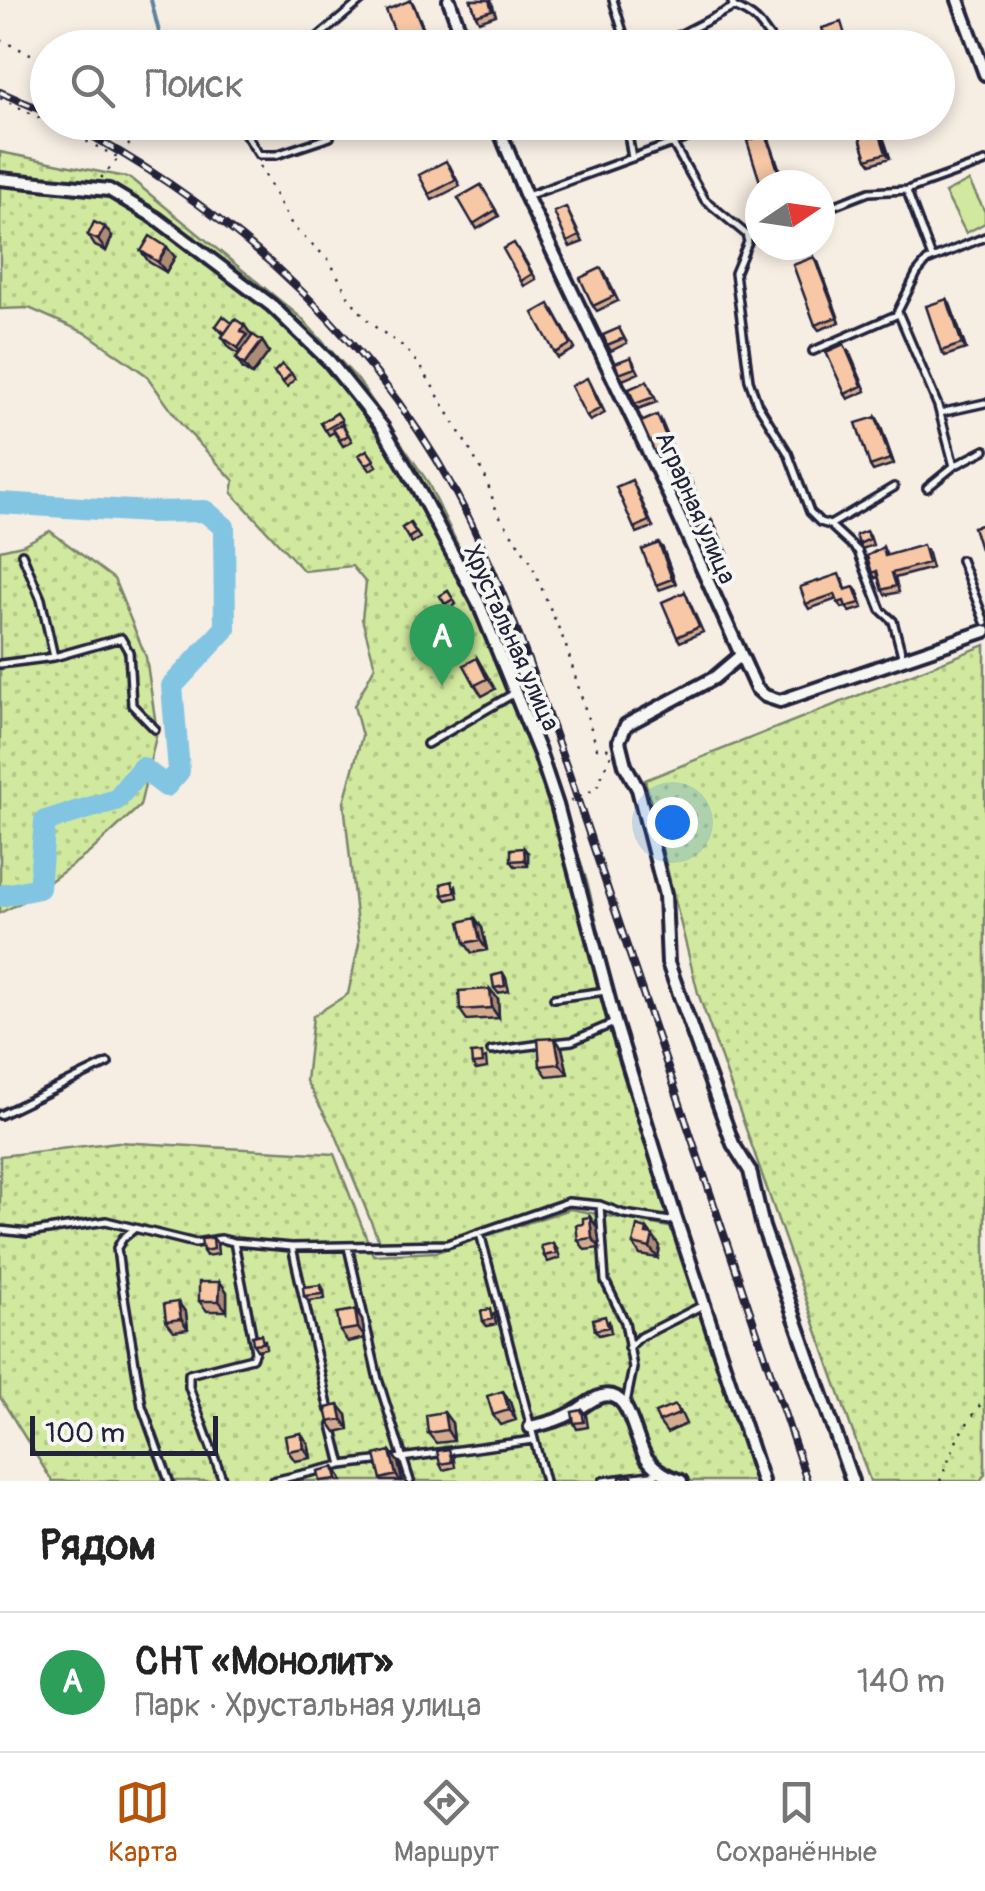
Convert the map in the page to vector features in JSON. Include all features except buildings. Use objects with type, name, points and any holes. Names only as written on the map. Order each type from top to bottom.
[{"type":"street","points":[[449,0],[460,30]]},
{"type":"street","points":[[958,0],[985,74]]},
{"type":"street","name":"Аграрная улица","points":[[503,140],[756,688],[764,696],[780,701],[985,631]]},
{"type":"street","name":"Хрустальная улица","points":[[0,179],[93,187],[125,198],[156,218],[271,305],[361,397],[418,487],[478,602],[540,754],[674,1216],[762,1481]]},
{"type":"street","points":[[740,656],[714,678],[626,725],[619,741],[625,765],[638,789],[666,895],[668,964],[733,1144],[750,1171],[762,1227],[852,1481]]},
{"type":"street","points":[[530,1427],[550,1423],[602,1396],[615,1396],[626,1403],[636,1442],[661,1473],[680,1481]]},
{"type":"lane","points":[[326,30],[362,0]]},
{"type":"lane","points":[[614,0],[623,30]]},
{"type":"lane","points":[[686,30],[732,4],[752,15],[767,30]]},
{"type":"lane","points":[[250,140],[260,154],[276,155],[321,140]]},
{"type":"lane","points":[[629,140],[632,158]]},
{"type":"lane","points":[[526,196],[684,140]]},
{"type":"lane","points":[[673,144],[705,200],[745,236]]},
{"type":"lane","points":[[835,205],[869,192],[907,190],[985,162]]},
{"type":"lane","points":[[907,190],[932,258]]},
{"type":"lane","points":[[813,351],[898,312],[917,272],[932,258],[985,238]]},
{"type":"lane","points":[[745,249],[734,273],[756,404],[788,453],[810,512],[820,522],[830,524],[858,552],[882,610],[893,621],[904,660]]},
{"type":"lane","points":[[898,312],[940,413],[954,466]]},
{"type":"lane","points":[[940,413],[985,403]]},
{"type":"lane","points":[[927,488],[954,466],[985,450]]},
{"type":"lane","points":[[830,524],[894,488]]},
{"type":"lane","points":[[22,554],[41,599],[54,657]]},
{"type":"lane","points":[[962,560],[985,622]]},
{"type":"lane","points":[[0,664],[54,657],[121,638],[130,652],[132,705],[156,729]]},
{"type":"lane","points":[[427,744],[513,694]]},
{"type":"lane","points":[[554,998],[606,991]]},
{"type":"lane","points":[[491,1051],[572,1041],[615,1022]]},
{"type":"lane","points":[[0,1115],[108,1063]]},
{"type":"lane","points":[[0,1230],[28,1233],[106,1222],[195,1243],[221,1239],[292,1247],[348,1247],[447,1244],[568,1202],[670,1221],[674,1216]]},
{"type":"lane","points":[[600,1206],[605,1281],[625,1322],[632,1368],[626,1403]]},
{"type":"lane","points":[[134,1230],[122,1238],[117,1248],[120,1273],[142,1406],[169,1481]]},
{"type":"lane","points":[[480,1233],[545,1481]]},
{"type":"lane","points":[[223,1481],[189,1387],[189,1374],[252,1358],[255,1351],[234,1242]]},
{"type":"lane","points":[[292,1247],[342,1466]]},
{"type":"lane","points":[[348,1247],[378,1379],[410,1481]]},
{"type":"lane","points":[[628,1348],[640,1337],[703,1305]]},
{"type":"lane","points":[[273,1481],[342,1466],[533,1440]]},
{"type":"lane","points":[[603,1481],[661,1473]]},
{"type":"path","points":[[0,40],[30,54]]},
{"type":"path","points":[[0,98],[30,113]]},
{"type":"path","points":[[83,140],[120,159]]},
{"type":"path","points":[[93,187],[133,140]]},
{"type":"path","points":[[256,160],[292,228],[329,260],[350,299],[371,324],[404,347],[423,370],[485,476],[497,512],[530,561],[564,643],[598,748],[621,750]]},
{"type":"path","points":[[557,805],[596,789],[608,756],[621,750]]},
{"type":"path","points":[[940,1481],[959,1435],[985,1398]]},
{"type":"green space","points":[[0,152],[130,178],[300,317],[358,380],[427,481],[482,595],[535,724],[588,885],[619,1015],[674,1208],[666,1218],[568,1199],[448,1241],[380,1244],[336,1135],[306,1081],[313,1016],[348,994],[359,944],[344,802],[362,736],[354,706],[375,666],[362,619],[366,583],[352,566],[304,571],[232,493],[234,481],[181,424],[146,375],[88,334],[29,308],[0,309]]},
{"type":"green space","points":[[969,181],[985,212],[985,223],[966,233],[945,193]]},
{"type":"green space","points":[[50,531],[114,579],[146,657],[157,732],[140,806],[89,853],[0,913],[0,550],[22,545]]},
{"type":"green space","points":[[985,645],[985,1474],[980,1481],[870,1481],[698,993],[645,780]]},
{"type":"green space","points":[[118,1142],[334,1154],[373,1255],[437,1252],[570,1209],[674,1228],[757,1481],[52,1481],[0,1397],[0,1156]]},
{"type":"waterway","points":[[151,0],[158,30]]},
{"type":"waterway","points":[[0,503],[149,512],[205,511],[224,527],[225,629],[172,686],[179,771],[166,786],[142,768],[116,800],[45,821],[39,888],[0,896]]},
{"type":"railway","points":[[0,92],[30,105]]},
{"type":"railway","points":[[98,140],[190,198],[302,292],[398,402],[473,527],[512,618],[569,774],[807,1481]]},
{"type":"place","name":"СНТ «Монолит»","points":[[442,686]]}]
